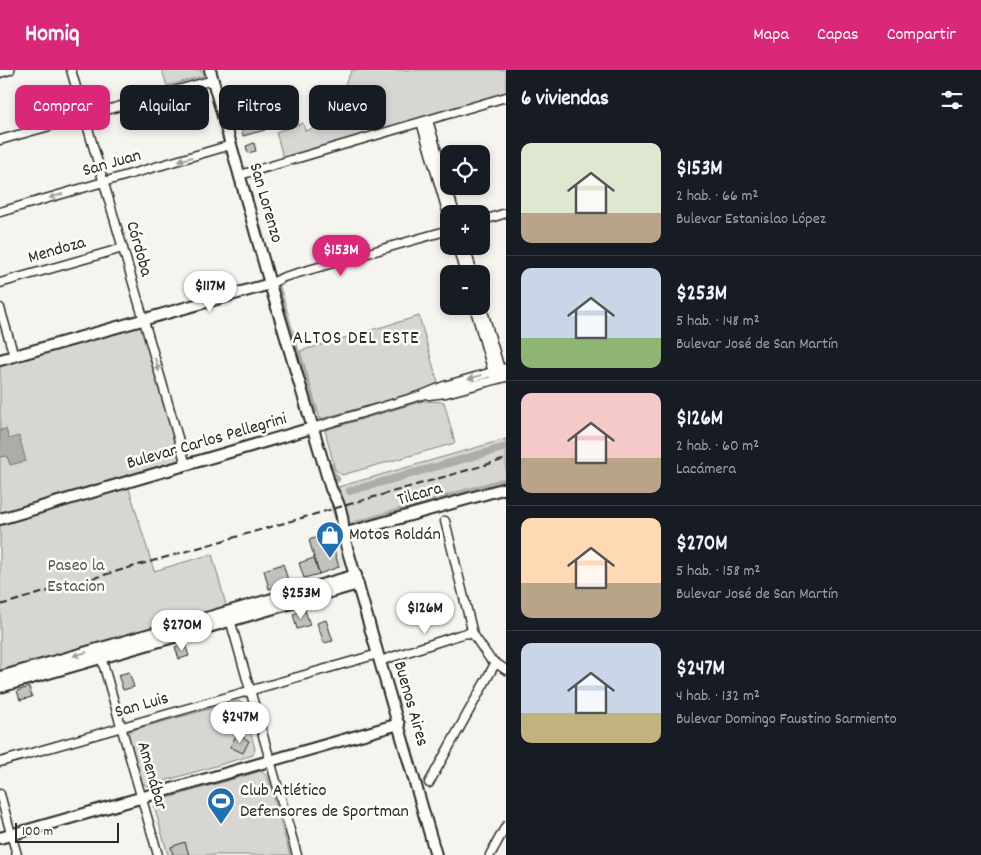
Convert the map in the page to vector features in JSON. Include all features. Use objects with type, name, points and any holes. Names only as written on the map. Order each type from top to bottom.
[{"type":"main road","name":"San Lorenzo","points":[[212,75],[270,284],[331,489],[330,499],[336,508]]},
{"type":"main road","points":[[0,360],[143,318],[270,284]]},
{"type":"main road","name":"Bulevar Carlos Pellegrini","points":[[0,519],[312,428]]},
{"type":"main road","name":"Tilcara","points":[[343,534],[506,488]]},
{"type":"main road","name":"Buenos Aires","points":[[336,508],[337,525],[343,534],[357,580],[436,855]]},
{"type":"main road","points":[[0,677],[100,653],[357,580]]},
{"type":"main road","points":[[0,687],[100,653]]},
{"type":"main road","points":[[0,838],[398,724]]},
{"type":"street","points":[[0,73],[10,70]]},
{"type":"street","name":"Córdoba","points":[[71,70],[75,85]]},
{"type":"street","points":[[110,108],[212,75]]},
{"type":"street","points":[[240,175],[506,98]]},
{"type":"street","points":[[425,121],[452,205]]},
{"type":"street","points":[[425,121],[446,205]]},
{"type":"street","points":[[0,140],[35,130]]},
{"type":"street","name":"Córdoba","points":[[88,130],[186,465]]},
{"type":"street","name":"San Juan","points":[[0,212],[231,145]]},
{"type":"street","points":[[490,218],[506,214]]},
{"type":"street","points":[[490,223],[506,219]]},
{"type":"street","points":[[270,284],[284,277],[440,233]]},
{"type":"street","points":[[270,284],[440,238]]},
{"type":"street","name":"Mendoza","points":[[0,283],[123,248]]},
{"type":"street","points":[[0,308],[14,356]]},
{"type":"street","points":[[477,315],[500,374]]},
{"type":"street","points":[[484,315],[500,374]]},
{"type":"street","name":"Bulevar Carlos Pellegrini","points":[[312,428],[500,374]]},
{"type":"street","points":[[445,521],[473,634],[485,653],[495,664],[506,670]]},
{"type":"street","points":[[229,616],[297,855]]},
{"type":"street","name":"San Luis","points":[[0,762],[250,691],[459,635],[473,634]]},
{"type":"street","name":"Amenábar","points":[[100,653],[158,855]]},
{"type":"street","points":[[429,783],[495,664]]},
{"type":"street","points":[[0,794],[17,855]]},
{"type":"street","points":[[490,855],[506,826]]},
{"type":"shaded area","points":[[6,429],[9,439],[19,436],[26,461],[10,465],[7,456],[0,457],[0,430]]},
{"type":"shaded area","points":[[333,530],[344,566],[319,574],[308,538]]},
{"type":"green space","points":[[162,70],[201,70],[203,76],[167,85]]},
{"type":"green space","points":[[352,70],[506,70],[506,93],[386,127],[386,85],[344,85]]},
{"type":"green space","points":[[303,123],[305,131],[377,130],[283,157],[276,132],[299,130],[299,124]]},
{"type":"green space","points":[[419,316],[438,383],[422,391],[320,419],[300,351]]},
{"type":"green space","name":"Paseo la Estacion","points":[[143,318],[186,465],[127,482],[154,571],[212,554],[228,612],[0,677],[0,360]]},
{"type":"green space","points":[[423,401],[444,402],[455,443],[342,475],[335,470],[325,430]]},
{"type":"green space","points":[[506,439],[506,488],[343,534],[337,524],[333,513],[331,489]]},
{"type":"green space","points":[[238,701],[242,703],[255,749],[253,755],[147,786],[142,783],[128,735],[129,731]]},
{"type":"green space","name":"Club Atlético Defensores de Sportman","points":[[261,771],[268,777],[290,855],[168,855],[154,806],[157,801]]},
{"type":"building","points":[[242,130],[265,130],[243,136]]},
{"type":"building","points":[[254,143],[256,151],[248,153],[246,146]]},
{"type":"building","points":[[329,534],[339,567],[319,574],[309,540]]},
{"type":"building","points":[[314,558],[319,574],[304,578],[299,563]]},
{"type":"building","points":[[283,564],[289,583],[269,589],[264,570]]},
{"type":"building","points":[[305,610],[310,625],[297,629],[293,614]]},
{"type":"building","points":[[326,620],[333,641],[324,643],[317,623]]},
{"type":"building","points":[[185,644],[189,656],[179,659],[175,647]]},
{"type":"building","points":[[129,672],[134,687],[123,690],[118,675]]},
{"type":"building","points":[[29,687],[32,697],[20,700],[17,691]]},
{"type":"building","points":[[237,734],[249,741],[243,753],[230,747]]},
{"type":"building","points":[[185,842],[189,855],[173,855],[171,847]]},
{"type":"waterway","points":[[277,288],[313,411]]},
{"type":"waterway","points":[[350,491],[506,447]]},
{"type":"waterway","points":[[329,466],[331,473],[336,479]]},
{"type":"waterway","points":[[355,525],[506,481]]},
{"type":"railway","points":[[0,605],[506,459]]},
{"type":"place","name":"Motos Roldán","points":[[330,559]]},
{"type":"place","name":"Club Atlético Defensores de Sportman","points":[[221,825]]},
{"type":"district","name":"ALTOS DEL ESTE","points":[[356,339]]}]
